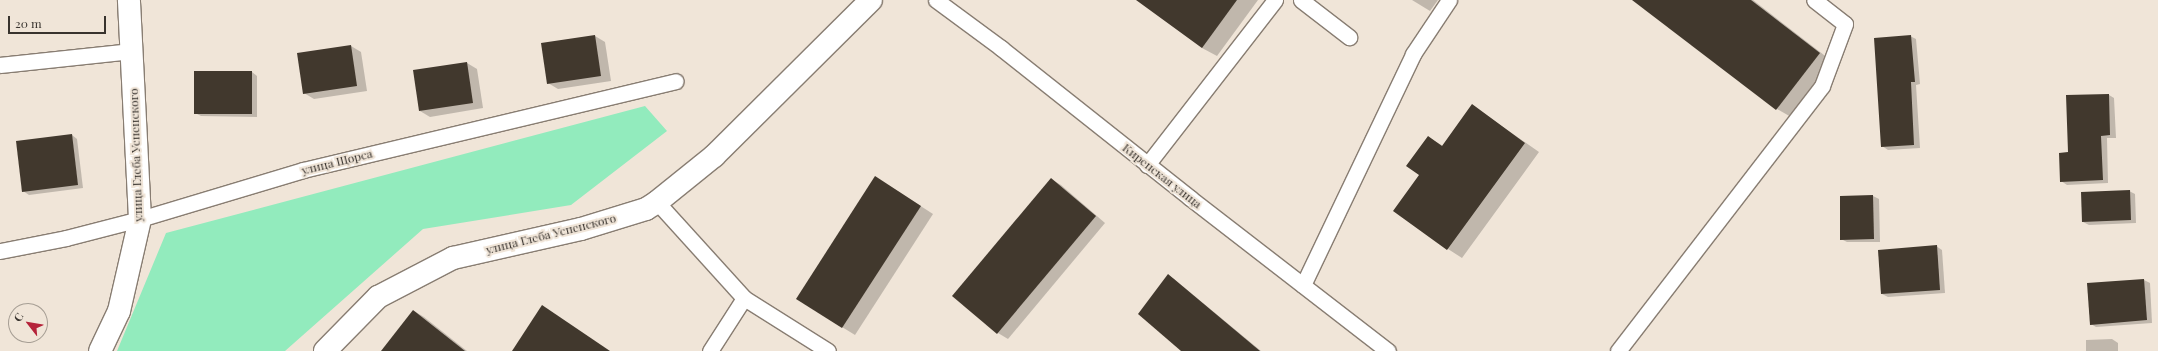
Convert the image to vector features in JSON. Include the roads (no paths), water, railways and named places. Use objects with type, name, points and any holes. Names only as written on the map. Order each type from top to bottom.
[{"type":"street","name":"улица Глеба Успенского","points":[[100,351],[118,311],[140,219],[131,51],[130,0]]},
{"type":"street","name":"улица Глеба Успенского","points":[[325,351],[378,297],[453,258],[581,229],[646,209],[657,202],[714,156],[871,0]]},
{"type":"lane","name":"Киренская улица","points":[[936,0],[1001,48],[1147,165],[1388,351]]},
{"type":"lane","points":[[1147,165],[1276,0]]},
{"type":"lane","points":[[1301,0],[1349,37]]},
{"type":"lane","points":[[1303,285],[1413,54],[1449,0]]},
{"type":"lane","points":[[1618,351],[1822,86],[1845,24],[1814,0]]},
{"type":"lane","points":[[0,65],[131,51]]},
{"type":"lane","name":"улица Щорса","points":[[0,251],[66,238],[140,219],[303,170],[676,81]]},
{"type":"lane","points":[[657,202],[744,298],[828,351]]},
{"type":"lane","points":[[710,351],[744,298]]}]
